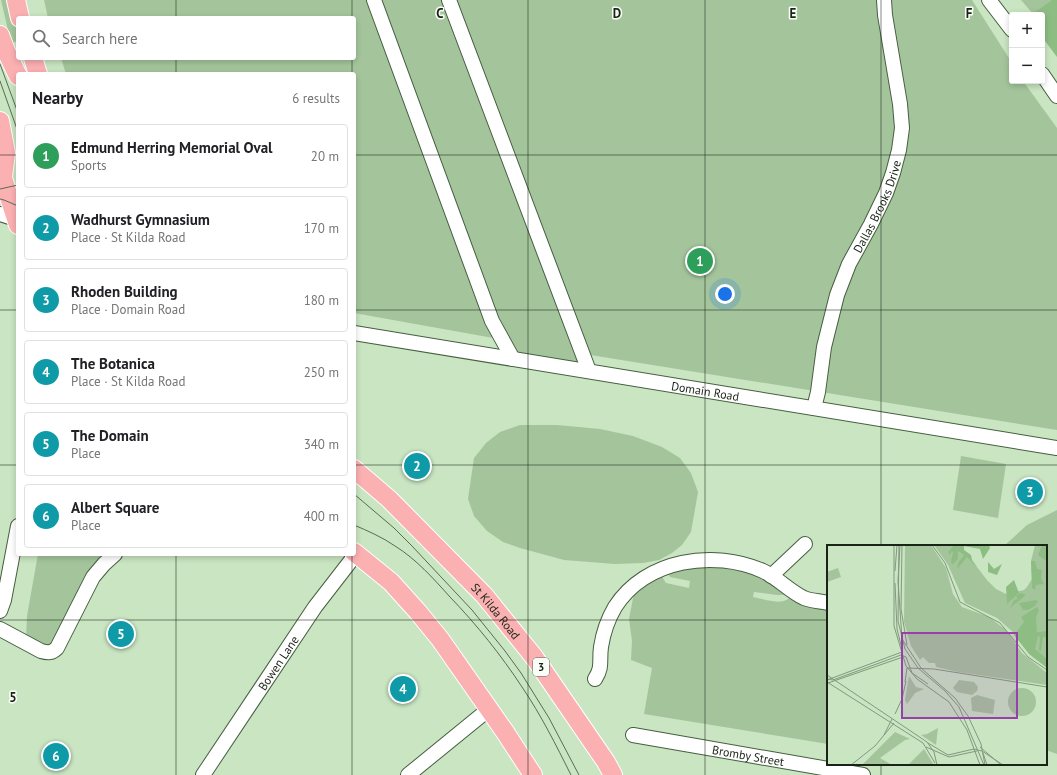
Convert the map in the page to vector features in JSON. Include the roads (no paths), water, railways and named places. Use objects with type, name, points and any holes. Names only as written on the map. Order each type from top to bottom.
[{"type":"main road","points":[[16,0],[20,16]]},
{"type":"main road","points":[[0,35],[16,72]]},
{"type":"main road","points":[[34,60],[37,72]]},
{"type":"main road","points":[[0,121],[6,153],[5,174],[11,219]]},
{"type":"main road","name":"St Kilda Road","points":[[356,471],[389,499],[484,595],[534,657],[606,762],[613,775]]},
{"type":"main road","points":[[356,554],[391,582],[409,600],[513,743],[533,775]]},
{"type":"street","points":[[374,0],[492,321],[513,359]]},
{"type":"street","points":[[449,0],[589,371]]},
{"type":"street","name":"Dallas Brooks Drive","points":[[814,408],[818,392],[824,347],[837,295],[849,264],[886,193],[899,150],[902,128],[900,104],[885,15],[884,0]]},
{"type":"street","points":[[989,0],[1009,26]]},
{"type":"street","points":[[1045,78],[1057,96]]},
{"type":"street","name":"Domain Road","points":[[356,334],[1057,448]]},
{"type":"street","points":[[0,611],[4,600],[16,537]]},
{"type":"street","points":[[771,576],[806,544]]},
{"type":"street","points":[[0,629],[41,651],[48,653],[53,651],[57,648],[93,578],[113,556]]},
{"type":"street","name":"Bowen Lane","points":[[204,775],[315,607],[353,556]]},
{"type":"street","points":[[595,680],[600,672],[601,647],[606,629],[623,596],[652,573],[676,564],[690,561],[731,561],[748,566],[771,576],[806,598],[827,603]]},
{"type":"street","points":[[408,775],[488,709]]},
{"type":"street","name":"Bromby Street","points":[[633,734],[863,775]]},
{"type":"tram line","points":[[0,64],[16,108]]},
{"type":"tram line","points":[[0,81],[16,126]]},
{"type":"tram line","points":[[0,189],[16,185]]},
{"type":"tram line","points":[[0,199],[16,205]]},
{"type":"tram line","points":[[356,496],[394,528],[412,546],[472,610],[505,651],[521,673],[549,718],[579,775]]},
{"type":"tram line","points":[[356,526],[385,540],[403,551],[431,576],[470,618],[514,675],[529,698],[548,730],[571,775]]},
{"type":"place","name":"Edmund Herring Memorial Oval","points":[[700,261]]},
{"type":"place","name":"Wadhurst Gymnasium","points":[[417,466]]},
{"type":"place","name":"Rhoden Building","points":[[1030,492]]},
{"type":"place","name":"The Domain","points":[[121,634]]},
{"type":"place","name":"The Botanica","points":[[403,689]]},
{"type":"place","name":"Albert Square","points":[[56,756]]}]
